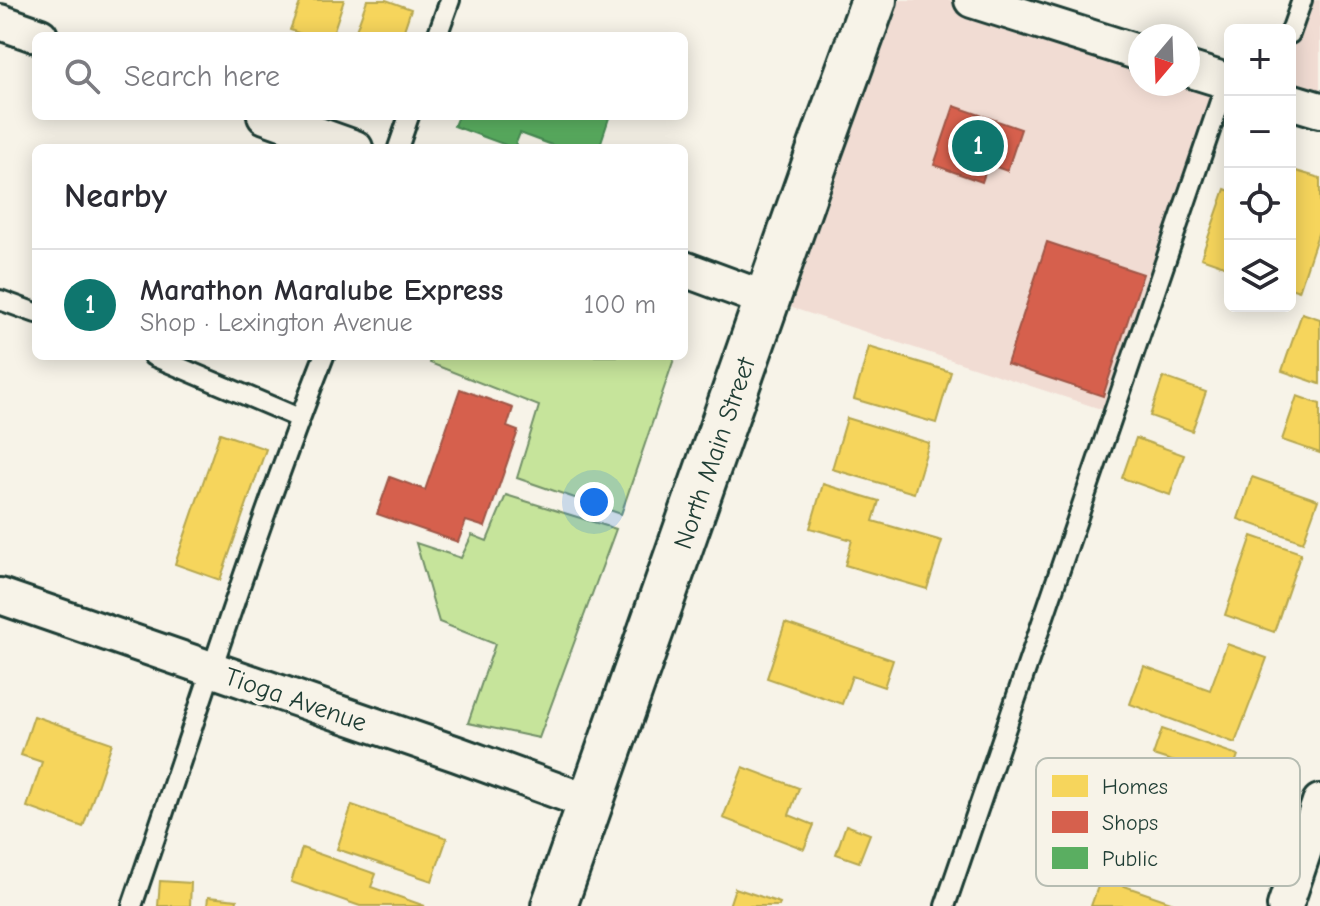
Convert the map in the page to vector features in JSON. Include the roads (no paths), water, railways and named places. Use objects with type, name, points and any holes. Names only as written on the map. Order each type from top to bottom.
[{"type":"main road","name":"North Main Street","points":[[554,906],[874,0]]},
{"type":"street","points":[[972,0],[1128,49]]},
{"type":"street","points":[[0,22],[32,33]]},
{"type":"street","points":[[1200,73],[1224,81]]},
{"type":"street","points":[[1296,103],[1320,110]]},
{"type":"street","points":[[276,120],[344,144]]},
{"type":"street","points":[[688,270],[768,300]]},
{"type":"street","name":"Tioga Avenue","points":[[0,596],[591,803]]},
{"type":"street","points":[[1300,861],[1320,802]]},
{"type":"street","points":[[1285,906],[1292,886]]},
{"type":"lane","points":[[438,32],[450,0]]},
{"type":"lane","points":[[1294,24],[1302,0]]},
{"type":"lane","points":[[945,906],[1224,94]]},
{"type":"lane","points":[[399,144],[408,120]]},
{"type":"lane","points":[[0,300],[32,312]]},
{"type":"lane","points":[[162,360],[299,418]]},
{"type":"lane","points":[[132,906],[299,418],[322,360]]},
{"type":"place","name":"Marathon Maralube Express","points":[[978,146]]}]
